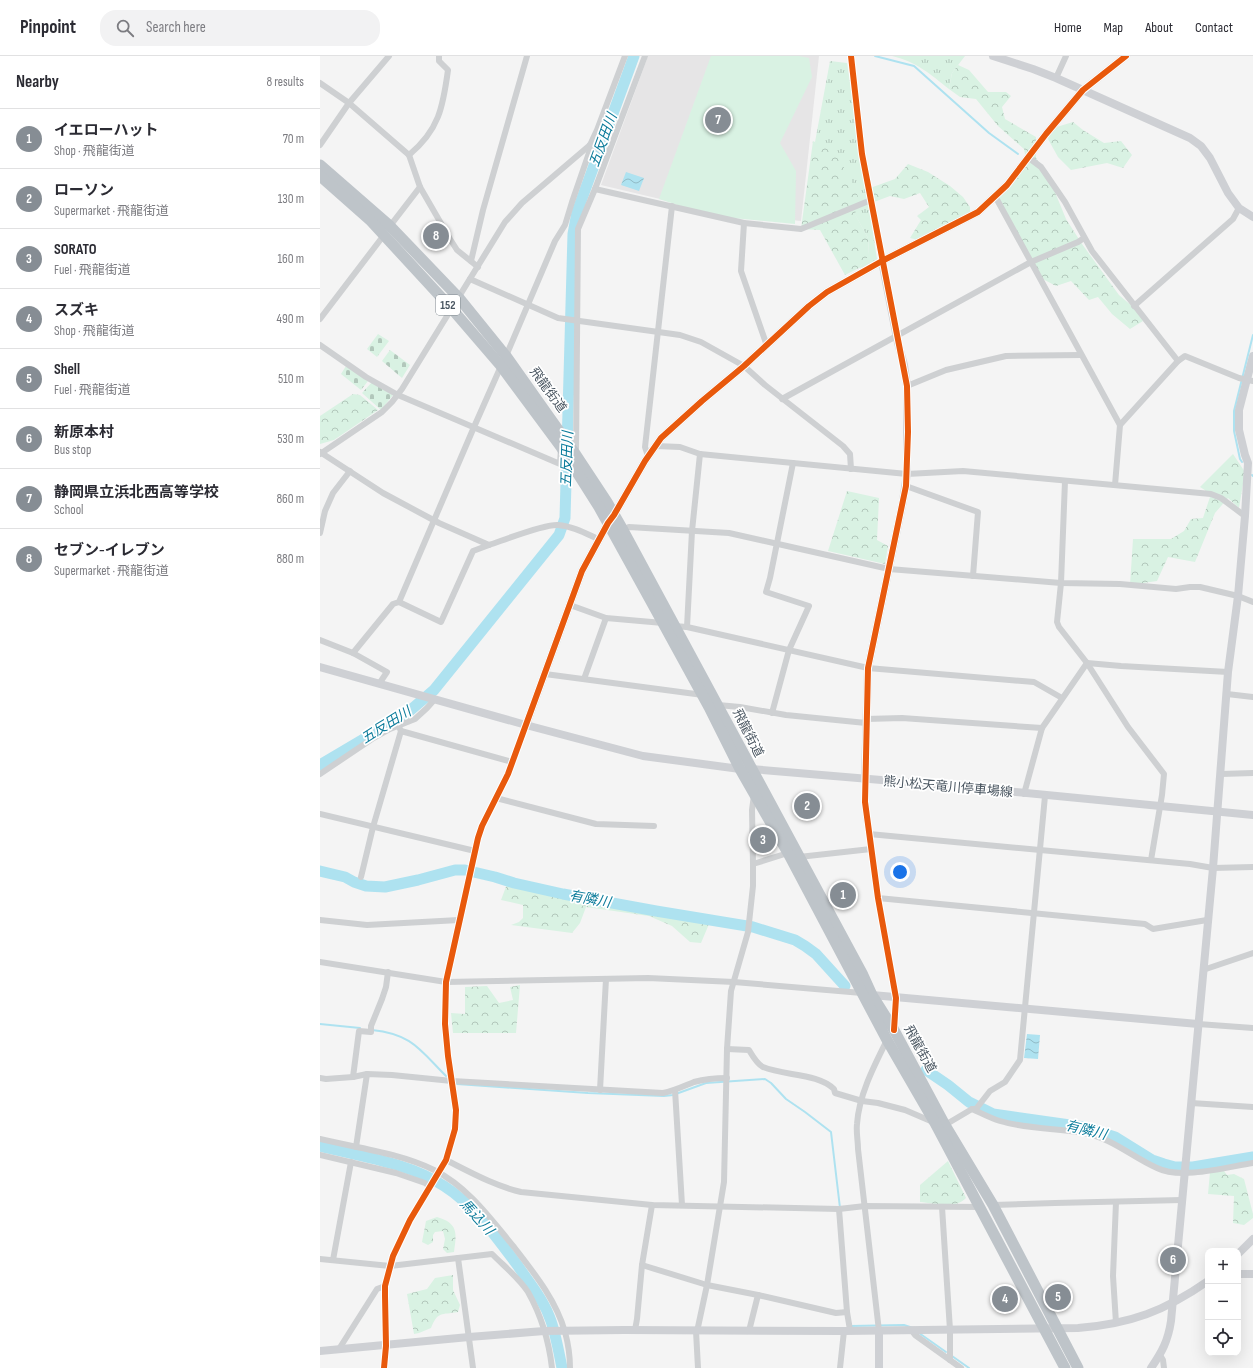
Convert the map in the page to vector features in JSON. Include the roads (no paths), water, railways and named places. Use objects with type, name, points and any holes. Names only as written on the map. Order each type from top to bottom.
[{"type":"highway","name":"飛龍街道","points":[[320,165],[459,298],[504,361],[574,468],[611,519],[623,530],[702,695],[799,857],[858,966],[887,1040],[993,1205],[1078,1368]]},
{"type":"highway","name":"飛龍街道","points":[[320,176],[370,220],[387,230],[452,309],[504,361],[575,453],[668,624],[718,705],[746,769],[754,795],[868,994],[894,1030],[981,1207],[1065,1368]]},
{"type":"street","points":[[320,145],[349,103],[389,56]]},
{"type":"street","points":[[409,155],[421,145],[430,134],[437,121],[442,104],[448,70],[439,61],[439,56]]},
{"type":"street","points":[[471,261],[484,203],[527,56]]},
{"type":"street","points":[[399,602],[504,361],[527,304],[555,241],[566,225],[572,202],[590,150],[625,56]]},
{"type":"street","points":[[575,453],[578,229],[595,189],[606,151],[645,56]]},
{"type":"street","points":[[851,56],[862,154],[907,386],[906,486],[868,668],[866,721],[865,802],[878,898],[896,998],[894,1030]]},
{"type":"street","points":[[993,56],[1056,78],[1190,138],[1201,146],[1210,158],[1228,193],[1239,208],[1253,217]]},
{"type":"street","points":[[1056,78],[1066,56]]},
{"type":"street","points":[[384,1368],[386,1346],[384,1315],[385,1286],[390,1266],[393,1256],[410,1220],[446,1160],[455,1129],[456,1110],[445,1024],[446,982],[475,850],[482,826],[512,762],[582,571],[598,539],[648,456],[661,438],[767,346],[809,306],[827,292],[882,261],[978,212],[1007,185],[1046,134],[1083,90],[1126,56]]},
{"type":"street","points":[[320,83],[349,103],[409,155],[420,187],[457,250],[478,267]]},
{"type":"street","points":[[592,146],[606,151]]},
{"type":"street","points":[[489,545],[434,520],[383,493],[320,453],[382,412],[392,402],[398,395],[459,298],[505,222],[522,203],[592,146]]},
{"type":"street","points":[[1029,158],[1041,167],[1064,202],[1092,251],[1178,361]]},
{"type":"street","points":[[320,319],[420,187]]},
{"type":"street","points":[[595,189],[744,223],[800,228],[871,200]]},
{"type":"street","points":[[995,196],[1120,425],[1115,485]]},
{"type":"street","points":[[648,456],[645,447],[672,206]]},
{"type":"street","points":[[1134,306],[1234,219],[1239,208]]},
{"type":"street","points":[[744,223],[741,271],[767,346]]},
{"type":"street","points":[[782,399],[898,337],[1031,262],[1084,238]]},
{"type":"street","points":[[470,279],[558,318],[576,319],[680,335],[701,342],[744,366],[782,399],[843,446],[850,454],[851,469]]},
{"type":"street","points":[[320,345],[366,377],[398,395],[560,464],[561,447]]},
{"type":"street","points":[[907,386],[946,370],[1006,356],[1081,355]]},
{"type":"street","points":[[1120,425],[1178,361],[1185,356],[1246,379]]},
{"type":"street","points":[[1151,1368],[1160,1355],[1168,1336],[1172,1303],[1218,812],[1228,672],[1238,596],[1251,466],[1245,455],[1239,430],[1239,410],[1253,356]]},
{"type":"street","points":[[656,446],[680,447],[700,454],[907,474],[963,472],[1211,494],[1221,498],[1245,516]]},
{"type":"street","points":[[687,627],[692,532],[700,454]]},
{"type":"street","points":[[772,712],[790,650],[809,606],[766,592],[793,463]]},
{"type":"street","points":[[320,533],[325,511],[333,493],[350,471]]},
{"type":"street","points":[[1065,481],[1061,583],[1057,622],[1059,627],[1087,663],[1128,727],[1164,774],[1161,806],[1151,860]]},
{"type":"street","points":[[906,486],[978,512],[973,576]]},
{"type":"street","points":[[352,653],[393,604],[399,602],[441,622],[473,551],[544,527],[559,525],[569,527],[598,539]]},
{"type":"street","points":[[623,530],[629,527],[692,532],[729,533],[889,568],[1061,583],[1120,584],[1176,589],[1200,587],[1238,596],[1253,602]]},
{"type":"street","points":[[570,605],[606,618],[687,627],[868,668],[1034,682],[1062,698]]},
{"type":"street","points":[[584,679],[606,618]]},
{"type":"street","points":[[320,640],[352,653],[387,672],[379,684]]},
{"type":"street","points":[[1087,663],[1228,672]]},
{"type":"street","points":[[1024,794],[1042,728],[1087,663]]},
{"type":"street","name":"熊小松天竜川停車場線","points":[[320,666],[526,725],[643,756],[746,769],[865,780],[953,786],[1253,815]]},
{"type":"street","points":[[545,674],[702,695]]},
{"type":"street","points":[[1227,694],[1253,697]]},
{"type":"street","points":[[361,877],[400,729],[427,708],[433,698]]},
{"type":"street","points":[[718,705],[740,707],[786,715],[866,721],[902,718],[1042,728]]},
{"type":"street","points":[[320,774],[372,739],[390,729],[400,729],[512,762]]},
{"type":"street","points":[[1221,774],[1253,773]]},
{"type":"street","points":[[698,1368],[696,1331],[707,1285],[724,1182],[727,1049],[731,991],[748,932],[753,886],[752,810],[754,795]]},
{"type":"street","points":[[727,1049],[749,1050],[761,1066],[816,1080],[830,1085],[834,1089],[835,1093],[862,1100],[878,1102],[905,1110],[940,1124],[974,1109],[990,1091],[1005,1082],[1020,1060],[1045,796]]},
{"type":"street","points":[[496,798],[596,824],[654,826]]},
{"type":"street","points":[[320,814],[475,850]]},
{"type":"street","points":[[869,834],[1151,860],[1213,868],[1253,867]]},
{"type":"street","points":[[799,857],[871,849]]},
{"type":"street","points":[[753,864],[788,853]]},
{"type":"street","points":[[878,898],[1146,924],[1153,930],[1207,920]]},
{"type":"street","points":[[320,920],[367,925],[459,920]]},
{"type":"street","points":[[1203,970],[1253,953]]},
{"type":"street","points":[[320,962],[446,982],[656,978],[734,982],[868,994],[896,998],[1253,1028]]},
{"type":"street","points":[[353,1077],[360,1031],[371,1029],[386,988],[388,972]]},
{"type":"street","points":[[600,1090],[606,979]]},
{"type":"street","points":[[879,1368],[879,1330],[863,1177],[857,1138],[857,1124],[862,1100],[872,1071],[887,1040]]},
{"type":"street","points":[[356,1147],[367,1074]]},
{"type":"street","points":[[320,1078],[353,1077],[367,1074],[392,1075],[452,1081],[663,1093],[675,1091],[695,1082],[708,1079],[726,1078]]},
{"type":"street","points":[[675,1091],[682,1204]]},
{"type":"street","points":[[1191,1103],[1253,1107]]},
{"type":"street","points":[[974,1109],[998,1121],[1084,1133],[1100,1137],[1120,1146],[1159,1169],[1185,1173],[1253,1163]]},
{"type":"street","points":[[320,1139],[408,1160],[438,1174],[462,1190],[482,1207],[525,1262],[549,1296],[564,1332],[570,1360],[570,1368]]},
{"type":"street","points":[[320,1155],[396,1173],[425,1183],[430,1187]]},
{"type":"street","points":[[446,1160],[512,1190],[521,1192],[652,1205],[682,1204],[839,1209],[865,1206],[981,1207]]},
{"type":"street","points":[[333,1260],[351,1162]]},
{"type":"street","points":[[993,1205],[1055,1202],[1182,1200]]},
{"type":"street","points":[[1116,1202],[1113,1276],[1116,1323]]},
{"type":"street","points":[[635,1330],[642,1265],[652,1205]]},
{"type":"street","points":[[942,1207],[950,1330],[950,1360]]},
{"type":"street","points":[[839,1209],[847,1331],[840,1368]]},
{"type":"street","points":[[1241,1251],[1253,1239]]},
{"type":"street","points":[[320,1259],[390,1266],[492,1254],[516,1277],[527,1292],[545,1332],[550,1349],[552,1368]]},
{"type":"street","points":[[458,1258],[473,1368]]},
{"type":"street","points":[[642,1265],[707,1285],[836,1313],[846,1312]]},
{"type":"street","points":[[1241,1274],[1253,1274]]},
{"type":"street","points":[[320,1351],[469,1337],[545,1332],[635,1330],[912,1331],[1088,1328],[1140,1318],[1172,1303],[1205,1283]]},
{"type":"street","points":[[339,1349],[378,1289],[385,1286]]},
{"type":"street","points":[[749,1331],[758,1295]]},
{"type":"street","points":[[912,1331],[915,1335],[961,1368]]},
{"type":"street","points":[[1160,1355],[1163,1360],[1164,1368]]},
{"type":"water","points":[[626,172],[644,178],[639,191],[621,185]]},
{"type":"water","points":[[1027,1034],[1040,1035],[1038,1059],[1024,1058]]},
{"type":"waterway","name":"五反田川","points":[[320,765],[406,714],[434,690],[559,535],[565,518],[573,234],[577,212],[634,56]]},
{"type":"waterway","points":[[875,56],[914,66],[989,133],[1018,154]]},
{"type":"waterway","points":[[1242,462],[1234,431],[1234,411],[1253,335]]},
{"type":"waterway","name":"有隣川","points":[[320,871],[345,877],[366,886],[385,887],[455,870],[465,870],[563,894],[753,927],[795,940],[805,946],[816,954],[845,986]]},
{"type":"waterway","points":[[320,1024],[360,1028]]},
{"type":"waterway","points":[[372,1030],[386,1032],[406,1039],[422,1051],[446,1076]]},
{"type":"waterway","name":"有隣川","points":[[926,1070],[969,1102],[993,1114],[1084,1127],[1115,1137],[1152,1160],[1175,1167],[1193,1167],[1253,1157]]},
{"type":"waterway","points":[[457,1084],[588,1093],[664,1096],[673,1095],[706,1083],[765,1079],[771,1083],[786,1099],[831,1132],[840,1208]]},
{"type":"waterway","name":"馬込川","points":[[320,1146],[384,1161],[415,1171],[444,1186],[475,1212],[493,1233],[541,1299],[553,1327],[562,1368]]},
{"type":"waterway","points":[[851,1324],[851,1326],[904,1325],[913,1328]]},
{"type":"waterway","points":[[919,1333],[946,1352]]},
{"type":"waterway","points":[[952,1356],[969,1368]]},
{"type":"place","name":"静岡県立浜北西高等学校","points":[[718,120]]},
{"type":"place","name":"セブン-イレブン","points":[[436,236]]},
{"type":"place","name":"ローソン","points":[[807,806]]},
{"type":"place","name":"SORATO","points":[[763,840]]},
{"type":"place","name":"イエローハット","points":[[843,895]]},
{"type":"place","name":"新原本村","points":[[1173,1260]]},
{"type":"place","name":"Shell","points":[[1058,1297]]},
{"type":"place","name":"スズキ","points":[[1005,1299]]}]
